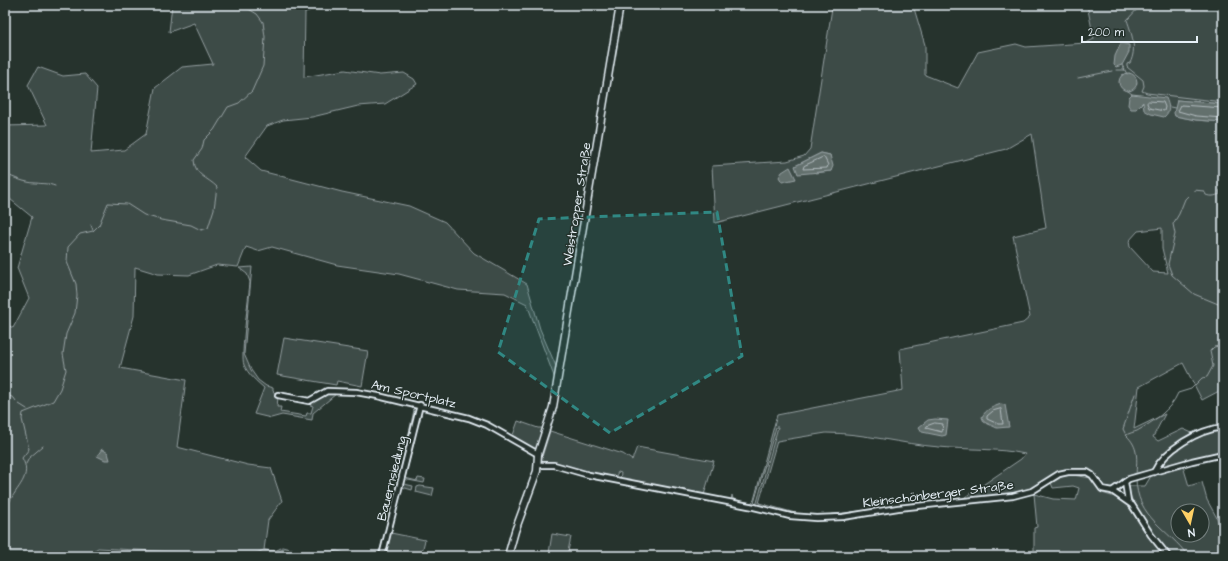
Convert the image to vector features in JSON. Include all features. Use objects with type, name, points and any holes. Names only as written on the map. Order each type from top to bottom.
[{"type":"street","name":"Weistropper Straße","points":[[538,454],[553,407],[620,5]]},
{"type":"street","name":"Am Sportplatz","points":[[278,395],[309,401],[328,391],[347,391],[420,405],[453,413],[487,425],[538,454]]},
{"type":"street","name":"Bauernsiedlung","points":[[382,556],[420,405]]},
{"type":"street","points":[[1154,472],[1167,453],[1173,448],[1201,434],[1223,427]]},
{"type":"street","points":[[508,556],[515,531],[539,465],[538,454]]},
{"type":"street","points":[[1112,491],[1127,480],[1223,454]]},
{"type":"street","name":"Kleinschönberger Straße","points":[[539,465],[554,465],[589,475],[800,517],[843,517],[1024,493],[1039,488],[1059,474],[1068,472],[1086,472],[1096,480],[1102,489],[1112,491],[1128,501]]},
{"type":"street","points":[[1127,480],[1128,501],[1151,535],[1168,556]]},
{"type":"street","points":[[283,555],[334,556]]},
{"type":"highlighted area","points":[[717,212],[742,356],[610,433],[498,352],[539,219]]},
{"type":"shaded area","points":[[172,5],[330,5],[305,12],[304,77],[345,70],[380,75],[404,73],[414,79],[417,84],[385,104],[358,106],[312,117],[283,120],[267,126],[245,157],[261,171],[342,192],[409,206],[445,222],[474,253],[527,284],[540,329],[558,371],[551,406],[555,379],[527,304],[505,293],[458,290],[399,274],[337,265],[272,247],[258,251],[246,247],[238,267],[217,265],[189,275],[158,274],[135,267],[134,316],[120,368],[186,380],[177,447],[248,465],[271,468],[282,501],[268,520],[264,550],[249,556],[98,548],[93,551],[92,556],[5,556],[5,323],[13,328],[29,298],[17,268],[32,217],[5,195],[5,126],[47,125],[28,85],[38,67],[63,76],[85,74],[97,88],[91,153],[124,150],[146,134],[155,88],[182,67],[213,64],[194,23],[169,32]]},
{"type":"shaded area","points":[[824,5],[913,5],[925,45],[925,75],[958,88],[978,52],[1016,44],[1026,47],[1086,43],[1094,39],[1087,5],[1223,5],[1223,104],[1177,100],[1175,116],[1196,120],[1223,122],[1223,389],[1202,400],[1183,363],[1139,387],[1134,429],[1165,414],[1153,437],[1158,441],[1183,429],[1199,436],[1223,429],[1223,453],[1134,474],[1109,489],[1105,488],[1095,474],[1085,470],[1065,469],[1039,486],[1020,493],[827,517],[791,514],[756,506],[778,427],[776,427],[754,503],[751,504],[731,501],[732,495],[733,499],[751,503],[754,500],[777,415],[903,390],[900,349],[1023,323],[1030,317],[1013,236],[1046,228],[1032,134],[1006,149],[715,223],[712,166],[787,161],[804,156],[810,149],[832,8]],"holes":[[[1130,73],[1124,90],[1120,81],[1122,75]],[[821,153],[830,155],[831,171],[816,173],[795,166]],[[1162,228],[1162,248],[1168,273],[1153,272],[1130,247],[1129,241],[1138,231]],[[826,433],[840,433],[925,446],[1004,451],[1025,454],[1021,459],[962,499],[826,515],[799,514],[759,503],[777,441]]]},
{"type":"shaded area","points":[[252,267],[244,354],[251,370],[258,380],[266,386],[273,388],[273,391],[278,397],[277,407],[281,407],[280,412],[306,416],[307,413],[311,413],[313,406],[310,405],[311,402],[328,393],[336,392],[372,395],[416,407],[416,416],[384,548],[377,556],[373,556],[378,553],[381,547],[399,478],[414,410],[404,404],[363,395],[336,394],[313,413],[312,420],[282,415],[271,418],[254,414],[264,388],[255,380],[244,365],[243,350],[250,282],[247,274],[239,268]]},
{"type":"shaded area","points":[[284,338],[368,351],[362,386],[337,381],[336,385],[277,375]]},
{"type":"shaded area","points":[[551,407],[548,422],[536,451],[516,441],[516,437],[512,438],[518,421],[538,428],[543,428]]},
{"type":"shaded area","points":[[424,408],[421,412],[405,478],[417,481],[418,478],[425,479],[424,483],[403,479],[421,409]]},
{"type":"shaded area","points":[[550,431],[623,454],[632,460],[637,447],[714,461],[704,495],[623,480],[620,479],[621,473],[618,472],[615,478],[542,462],[541,460]]},
{"type":"shaded area","points":[[1183,466],[1189,486],[1202,482],[1209,503],[1170,503],[1170,543],[1210,543],[1210,505],[1223,529],[1223,556],[1172,556],[1139,512],[1129,493],[1128,486],[1145,486],[1151,476]]},
{"type":"shaded area","points":[[1067,474],[1091,478],[1102,493],[1115,497],[1127,505],[1163,556],[1034,556],[1034,528],[1037,527],[1034,494],[1053,499],[1076,500],[1079,488],[1073,486],[1053,488],[1051,483]]},
{"type":"shaded area","points":[[404,484],[413,486],[412,490],[402,487],[391,533],[425,540],[422,552],[415,556],[388,555],[387,550],[401,487]]},
{"type":"shaded area","points":[[417,487],[434,488],[432,496],[416,492]]},
{"type":"shaded area","points":[[552,534],[571,537],[567,556],[534,556],[534,553],[549,553]]},
{"type":"shaded area","points":[[283,547],[304,552],[337,551],[352,555],[303,553],[286,550],[279,552],[264,550],[275,551]]},
{"type":"water","points":[[1121,43],[1129,45],[1129,52],[1122,65],[1116,67],[1114,65],[1115,56]]},
{"type":"water","points":[[1128,73],[1134,76],[1137,82],[1134,88],[1128,91],[1122,88],[1119,82],[1122,76]]},
{"type":"water","points":[[1132,94],[1166,98],[1169,106],[1168,113],[1164,117],[1151,114],[1144,110],[1143,102],[1136,109],[1131,109],[1128,105],[1129,97]]},
{"type":"water","points":[[1177,100],[1223,104],[1223,122],[1196,120],[1175,116],[1174,113]]},
{"type":"water","points":[[821,153],[830,155],[833,166],[831,171],[798,174],[795,166]]},
{"type":"water","points":[[790,167],[796,179],[782,182],[779,177],[782,172]]},
{"type":"water","points":[[1001,404],[1005,405],[1009,427],[997,428],[984,422],[982,417],[986,412]]},
{"type":"water","points":[[928,420],[948,420],[946,435],[942,436],[922,432],[919,427]]},
{"type":"water","points":[[102,449],[108,453],[110,460],[105,460],[97,456]]},
{"type":"waterway","points":[[5,519],[9,503],[22,482],[26,471],[22,458],[29,449],[22,419],[23,413],[53,401],[60,389],[66,370],[63,354],[66,334],[75,313],[77,295],[76,284],[67,262],[68,247],[80,234],[93,231],[99,225],[108,203],[127,204],[144,215],[161,220],[191,225],[201,230],[208,228],[214,209],[217,187],[199,173],[194,160],[202,149],[204,140],[214,130],[228,107],[239,103],[252,91],[263,66],[265,37],[263,22],[257,14],[242,5]]},
{"type":"waterway","points":[[1141,5],[1127,20],[1132,36],[1133,47],[1132,58],[1130,63],[1127,64],[1127,67],[1143,80],[1144,86],[1142,91],[1147,93],[1223,102]]},
{"type":"waterway","points":[[1122,65],[1127,74]]},
{"type":"waterway","points":[[1116,70],[1125,70]]},
{"type":"waterway","points":[[1078,78],[1112,71]]},
{"type":"waterway","points":[[1128,91],[1132,94]]},
{"type":"waterway","points":[[1170,107],[1175,108]]},
{"type":"waterway","points":[[5,174],[28,182],[55,186]]},
{"type":"waterway","points":[[1223,190],[1219,191],[1220,194],[1215,196],[1206,195],[1204,191],[1194,190],[1185,199],[1173,224],[1175,234],[1168,264],[1172,275],[1194,294],[1223,306]]},
{"type":"waterway","points":[[91,225],[93,230]]},
{"type":"waterway","points":[[1136,475],[1137,458],[1135,449],[1126,435],[1137,431],[1155,420],[1171,405],[1178,393],[1191,389],[1202,378],[1207,377],[1213,366],[1210,351],[1214,347],[1223,345]]},
{"type":"waterway","points":[[5,394],[14,398],[16,401]]},
{"type":"waterway","points":[[1126,435],[1123,429],[1135,394]]},
{"type":"waterway","points":[[19,404],[27,409]]},
{"type":"waterway","points":[[26,464],[29,458],[43,446]]},
{"type":"waterway","points":[[1136,478],[1137,492],[1147,513],[1188,556]]}]
